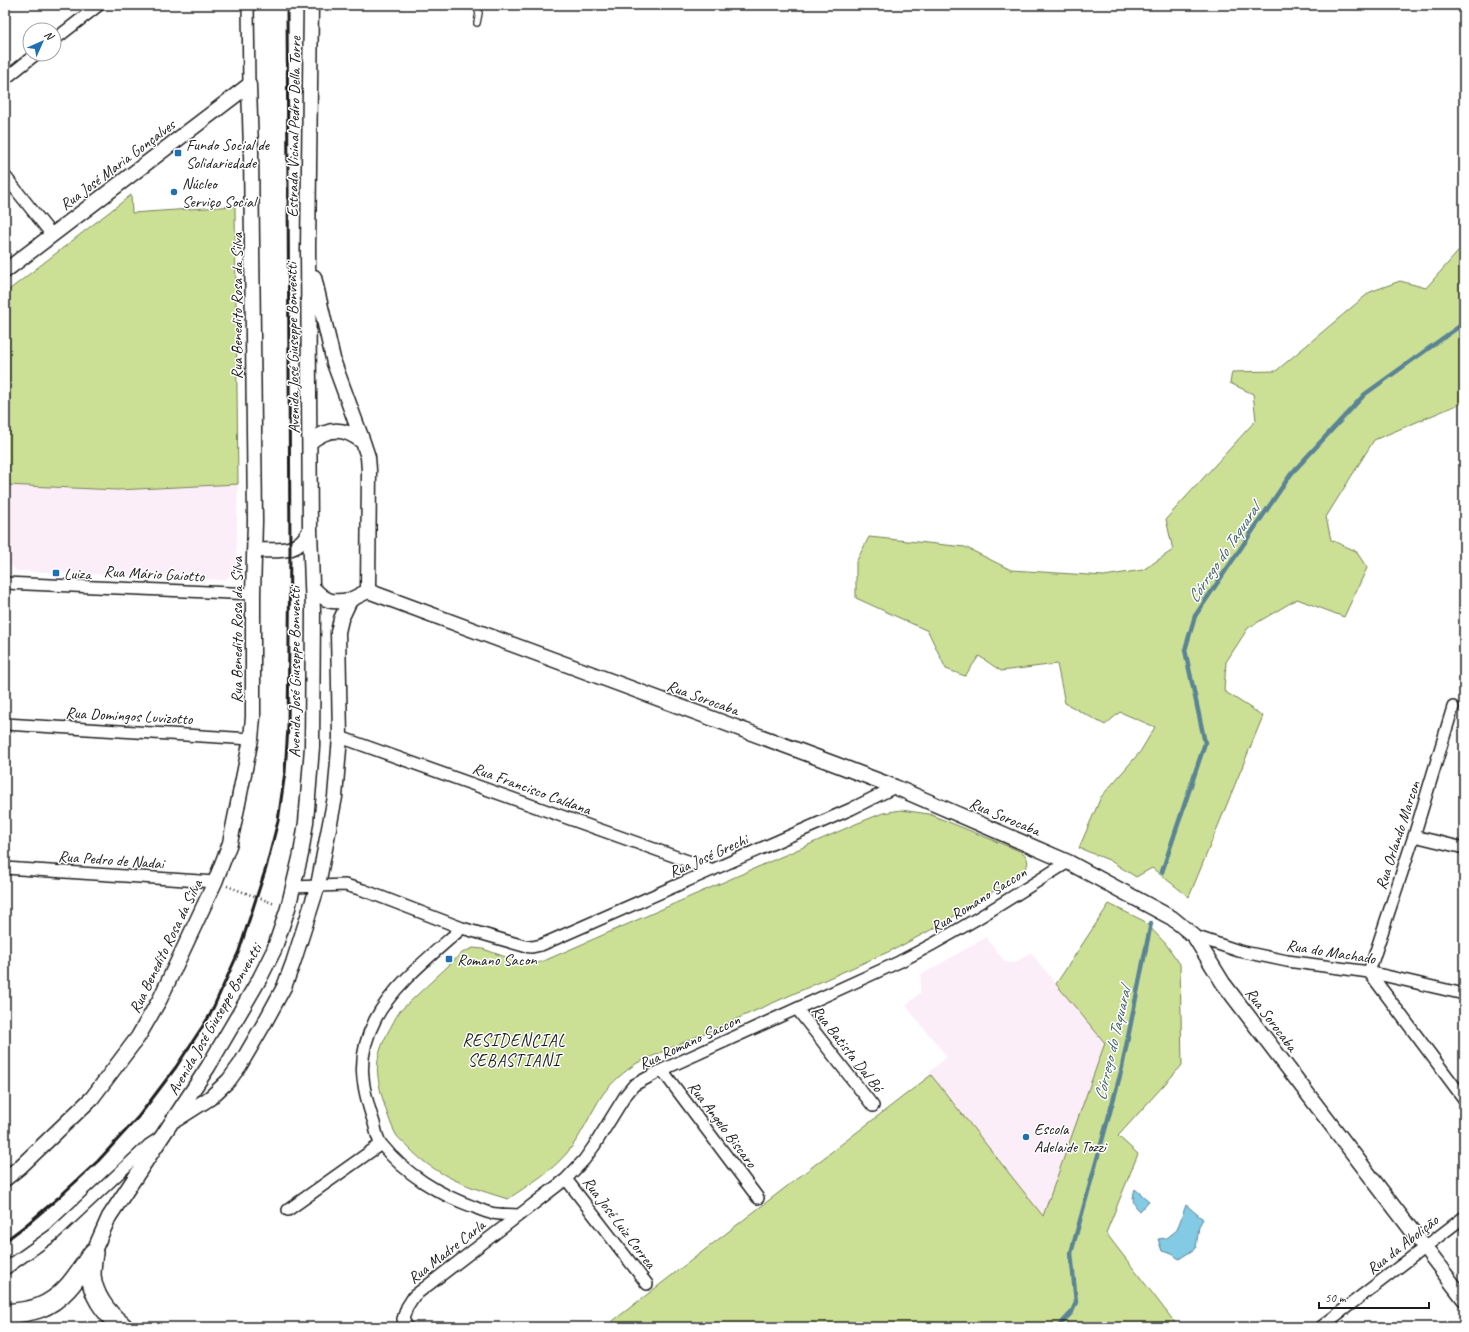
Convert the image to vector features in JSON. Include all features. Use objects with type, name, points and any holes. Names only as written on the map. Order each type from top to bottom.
[{"type":"highway","points":[[5,1314],[38,1309],[49,1304],[69,1287],[93,1253]]},
{"type":"highway","points":[[93,1253],[91,1275],[96,1295],[107,1312],[122,1327]]},
{"type":"highway","points":[[5,1326],[11,1327]]},
{"type":"street","points":[[62,34],[99,5]]},
{"type":"street","name":"Rua Benedito Rosa da Silva","points":[[5,1179],[36,1152],[92,1098],[138,1037],[160,999],[215,882],[230,843],[251,738],[253,717],[254,550],[251,150],[248,5]]},
{"type":"street","name":"Estrada Vicinal Pedro Della Torre","points":[[308,249],[311,5]]},
{"type":"street","points":[[5,79],[26,62]]},
{"type":"street","name":"Rua José Maria Gonçalves","points":[[5,271],[249,85]]},
{"type":"street","points":[[5,176],[52,235]]},
{"type":"street","name":"Avenida José Giuseppe Bonventti","points":[[308,249],[334,363],[368,457],[368,591]]},
{"type":"street","name":"Avenida José Giuseppe Bonventti","points":[[93,1253],[109,1217],[173,1122],[257,984],[274,950],[294,887],[306,822],[312,747],[313,588],[310,530],[308,249]]},
{"type":"street","points":[[310,442],[318,436],[336,430],[345,431],[355,435],[363,442]]},
{"type":"street","points":[[254,550],[290,550],[302,542],[310,530]]},
{"type":"street","points":[[290,550],[311,569]]},
{"type":"street","name":"Rua Mário Gaiotto","points":[[5,583],[253,594]]},
{"type":"street","points":[[313,588],[321,597],[336,602],[350,600],[368,591]]},
{"type":"street","name":"Rua Sorocaba","points":[[368,591],[895,787],[1068,862],[1172,918],[1194,936],[1223,983],[1464,1299]]},
{"type":"street","name":"Avenida José Giuseppe Bonventti","points":[[173,1122],[210,1098],[228,1080],[240,1065],[284,986],[293,963],[318,885],[335,797],[340,737],[338,632],[341,619],[350,600]]},
{"type":"street","name":"Rua Orlando Marcon","points":[[1369,972],[1414,836],[1453,707]]},
{"type":"street","name":"Rua Domingos Luvizotto","points":[[5,724],[251,738]]},
{"type":"street","name":"Rua Francisco Caldana","points":[[340,737],[713,870]]},
{"type":"street","name":"Rua José Grechi","points":[[462,928],[524,946],[541,946],[851,809],[895,787]]},
{"type":"street","points":[[1414,836],[1464,848]]},
{"type":"street","name":"Rua Romano Saccon","points":[[518,1215],[566,1179],[584,1160],[625,1096],[634,1086],[662,1070],[899,962],[937,943],[1068,862]]},
{"type":"street","name":"Rua Pedro de Nadai","points":[[5,868],[215,882]]},
{"type":"street","points":[[294,887],[345,885],[363,890],[462,928],[402,983],[383,1005],[374,1021],[365,1045],[362,1063],[363,1082],[368,1107],[381,1144],[400,1164],[419,1179],[440,1192],[466,1204],[490,1213],[518,1215]]},
{"type":"street","name":"Rua do Machado","points":[[1194,936],[1246,953],[1287,961],[1369,972],[1464,994]]},
{"type":"street","points":[[1369,972],[1464,1099]]},
{"type":"street","name":"Rua Batista Dal Bó","points":[[797,1009],[873,1106]]},
{"type":"street","name":"Rua Angelo Biscaro","points":[[662,1070],[758,1198]]},
{"type":"street","points":[[5,1269],[53,1235],[149,1145],[164,1134]]},
{"type":"street","points":[[288,1210],[381,1144]]},
{"type":"street","name":"Rua José Luiz Correa","points":[[566,1179],[647,1284]]},
{"type":"street","name":"Rua Madre Carla","points":[[405,1323],[407,1308],[414,1296],[518,1215]]},
{"type":"street","name":"Rua da Abolição","points":[[1321,1327],[1464,1217]]},
{"type":"lane","points":[[475,5],[479,13],[477,23]]},
{"type":"path","points":[[215,882],[288,908]]},
{"type":"shaded area","points":[[238,484],[236,571],[225,580],[17,571],[5,561],[6,485],[117,490]]},
{"type":"shaded area","name":"Escola Adelaide Tozzi","points":[[986,937],[1005,962],[1015,963],[1030,952],[1105,1043],[1043,1216],[929,1072],[947,1057],[906,1006],[920,993],[921,975]]},
{"type":"green space","points":[[131,195],[132,213],[235,206],[238,484],[117,490],[6,485],[5,293]]},
{"type":"green space","points":[[1464,245],[1464,402],[1374,440],[1326,517],[1331,540],[1356,551],[1367,568],[1344,617],[1297,599],[1248,628],[1226,662],[1224,691],[1263,716],[1189,897],[1152,868],[1136,877],[1109,860],[1079,848],[1101,797],[1140,752],[1155,727],[1120,712],[1105,725],[1065,703],[1057,664],[1001,671],[979,656],[965,676],[946,669],[928,631],[856,598],[856,562],[869,537],[965,547],[1011,570],[1104,576],[1143,570],[1173,550],[1166,519],[1256,420],[1253,394],[1230,383],[1232,372],[1276,371],[1370,292],[1400,281],[1426,288]]},
{"type":"green space","points":[[901,810],[929,814],[1022,852],[1028,862],[1026,867],[1023,873],[940,925],[897,948],[637,1063],[619,1077],[603,1094],[577,1140],[560,1161],[539,1178],[508,1199],[454,1180],[430,1166],[397,1136],[392,1127],[379,1084],[377,1069],[381,1048],[400,1011],[462,953],[473,948],[483,949],[520,962],[534,964],[858,823],[883,813]]},
{"type":"green space","points":[[1109,904],[1144,921],[1165,943],[1180,964],[1182,1065],[1118,1136],[1138,1154],[1106,1233],[1176,1324],[1174,1327],[605,1327],[931,1075],[1043,1216],[1105,1043],[1056,984]]},
{"type":"water","points":[[1135,1189],[1149,1201],[1140,1211],[1135,1206],[1133,1201]]},
{"type":"water","points":[[1186,1205],[1203,1219],[1199,1226],[1196,1248],[1179,1259],[1172,1254],[1162,1251],[1158,1239],[1167,1238],[1177,1230]]},
{"type":"waterway","name":"Córrego do Taquaral","points":[[1162,872],[1205,743],[1185,650],[1195,616],[1291,474],[1365,394],[1464,323]]},
{"type":"waterway","name":"Córrego do Taquaral","points":[[1058,1327],[1072,1312],[1076,1302],[1071,1253],[1121,1072],[1151,923]]},
{"type":"railway","points":[[5,1241],[58,1198],[98,1161],[139,1116],[176,1067],[210,1015],[239,951],[266,868],[278,821],[285,772],[288,727],[290,550],[287,5]]},
{"type":"place","name":"Fundo Social de Solidariedade","points":[[178,153]]},
{"type":"place","name":"Núcleo Serviço Social","points":[[174,192]]},
{"type":"place","name":"Luiza","points":[[56,573]]},
{"type":"place","name":"Romano Sacon","points":[[449,959]]},
{"type":"place","name":"Escola Adelaide Tozzi","points":[[1026,1137]]},
{"type":"district","name":"RESIDENCIAL SEBASTIANI","points":[[514,1050]]}]
